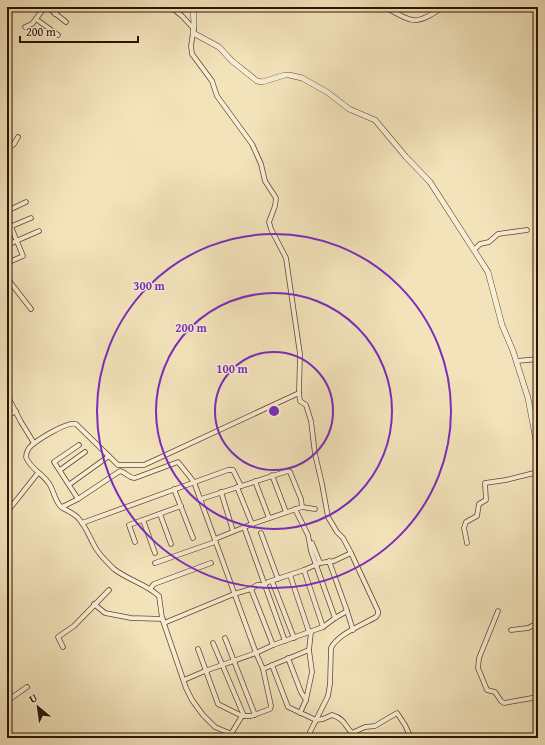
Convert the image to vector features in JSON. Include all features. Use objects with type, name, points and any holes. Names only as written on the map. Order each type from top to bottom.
[{"type":"street","points":[[25,27],[32,24],[46,7],[66,22]]},
{"type":"street","points":[[55,14],[60,7]]},
{"type":"street","points":[[171,7],[182,16],[193,31],[219,47],[235,64],[260,82],[285,75],[302,78],[327,92],[349,110],[374,120],[430,182],[488,272],[502,325],[517,361],[528,398],[538,451]]},
{"type":"street","points":[[193,7],[192,54],[212,81],[217,96],[252,144],[261,164],[265,181],[276,198],[275,206],[269,222],[271,230],[286,258],[300,354],[300,401],[306,405],[311,421],[315,454],[328,517],[337,532],[343,538],[351,553],[378,611],[376,617],[339,637],[331,648],[330,684],[328,696],[308,738]]},
{"type":"street","points":[[385,7],[405,18],[419,21],[429,17],[443,7]]},
{"type":"street","points":[[36,19],[58,35]]},
{"type":"street","points":[[7,149],[14,144],[18,137]]},
{"type":"street","points":[[7,211],[26,202]]},
{"type":"street","points":[[7,217],[9,227],[23,256],[7,263]]},
{"type":"street","points":[[9,227],[31,218]]},
{"type":"street","points":[[474,250],[480,244],[490,242],[499,234],[527,230]]},
{"type":"street","points":[[7,245],[39,231]]},
{"type":"street","points":[[7,278],[31,309]]},
{"type":"street","points":[[517,361],[538,358]]},
{"type":"street","points":[[240,738],[215,727],[192,700],[163,621],[159,596],[150,589],[126,577],[115,569],[97,550],[82,523],[73,514],[62,507],[56,499],[50,484],[27,460],[26,452],[34,443],[60,428],[74,423],[118,465],[146,464],[299,393]]},
{"type":"street","points":[[7,395],[34,443]]},
{"type":"street","points":[[7,416],[16,411]]},
{"type":"street","points":[[78,499],[70,484],[54,462],[79,445]]},
{"type":"street","points":[[60,470],[85,452]]},
{"type":"street","points":[[70,484],[109,456]]},
{"type":"street","points":[[62,507],[78,499],[119,472],[123,472],[130,478],[135,478],[179,462],[194,482],[201,499],[234,594],[263,668],[272,708],[255,715],[243,716],[218,704],[198,649]]},
{"type":"street","points":[[82,523],[232,469],[252,524]]},
{"type":"street","points":[[201,499],[288,471],[290,472],[301,499],[302,507]]},
{"type":"street","points":[[467,543],[464,528],[466,522],[477,516],[480,504],[486,500],[485,483],[506,480],[538,472]]},
{"type":"street","points":[[7,512],[38,473]]},
{"type":"street","points":[[272,475],[286,512]]},
{"type":"street","points":[[255,481],[269,518]]},
{"type":"street","points":[[174,489],[193,538]]},
{"type":"street","points":[[221,492],[233,531]]},
{"type":"street","points":[[135,542],[129,525],[181,506]]},
{"type":"street","points":[[154,563],[215,540],[233,531],[286,512],[302,507],[315,509]]},
{"type":"street","points":[[295,509],[308,535],[335,618]]},
{"type":"street","points":[[160,514],[171,544]]},
{"type":"street","points":[[143,520],[155,553]]},
{"type":"street","points":[[244,527],[285,641]]},
{"type":"street","points":[[261,533],[278,579]]},
{"type":"street","points":[[94,604],[104,613],[163,621],[251,589],[257,585],[264,585],[318,564],[334,561],[351,553]]},
{"type":"street","points":[[329,561],[353,630]]},
{"type":"street","points":[[150,589],[154,584],[211,563]]},
{"type":"street","points":[[304,570],[323,627]]},
{"type":"street","points":[[290,575],[310,632],[309,650],[312,672],[306,700],[300,713]]},
{"type":"street","points":[[272,581],[294,638]]},
{"type":"street","points":[[251,589],[273,645]]},
{"type":"street","points":[[62,647],[58,637],[74,626],[109,590]]},
{"type":"street","points":[[498,611],[479,658],[478,668],[487,690],[495,692],[504,703],[538,697]]},
{"type":"street","points":[[184,680],[323,627],[335,618],[347,612]]},
{"type":"street","points":[[511,630],[528,628],[538,623]]},
{"type":"street","points":[[225,638],[255,715]]},
{"type":"street","points":[[213,643],[243,716]]},
{"type":"street","points":[[263,668],[309,650]]},
{"type":"street","points":[[288,658],[301,692],[306,700]]},
{"type":"street","points":[[272,665],[288,707],[316,720],[333,715],[342,720],[352,733],[365,727],[375,726],[397,713],[411,738]]},
{"type":"street","points":[[7,702],[28,688]]},
{"type":"street","points":[[231,734],[243,716]]}]
